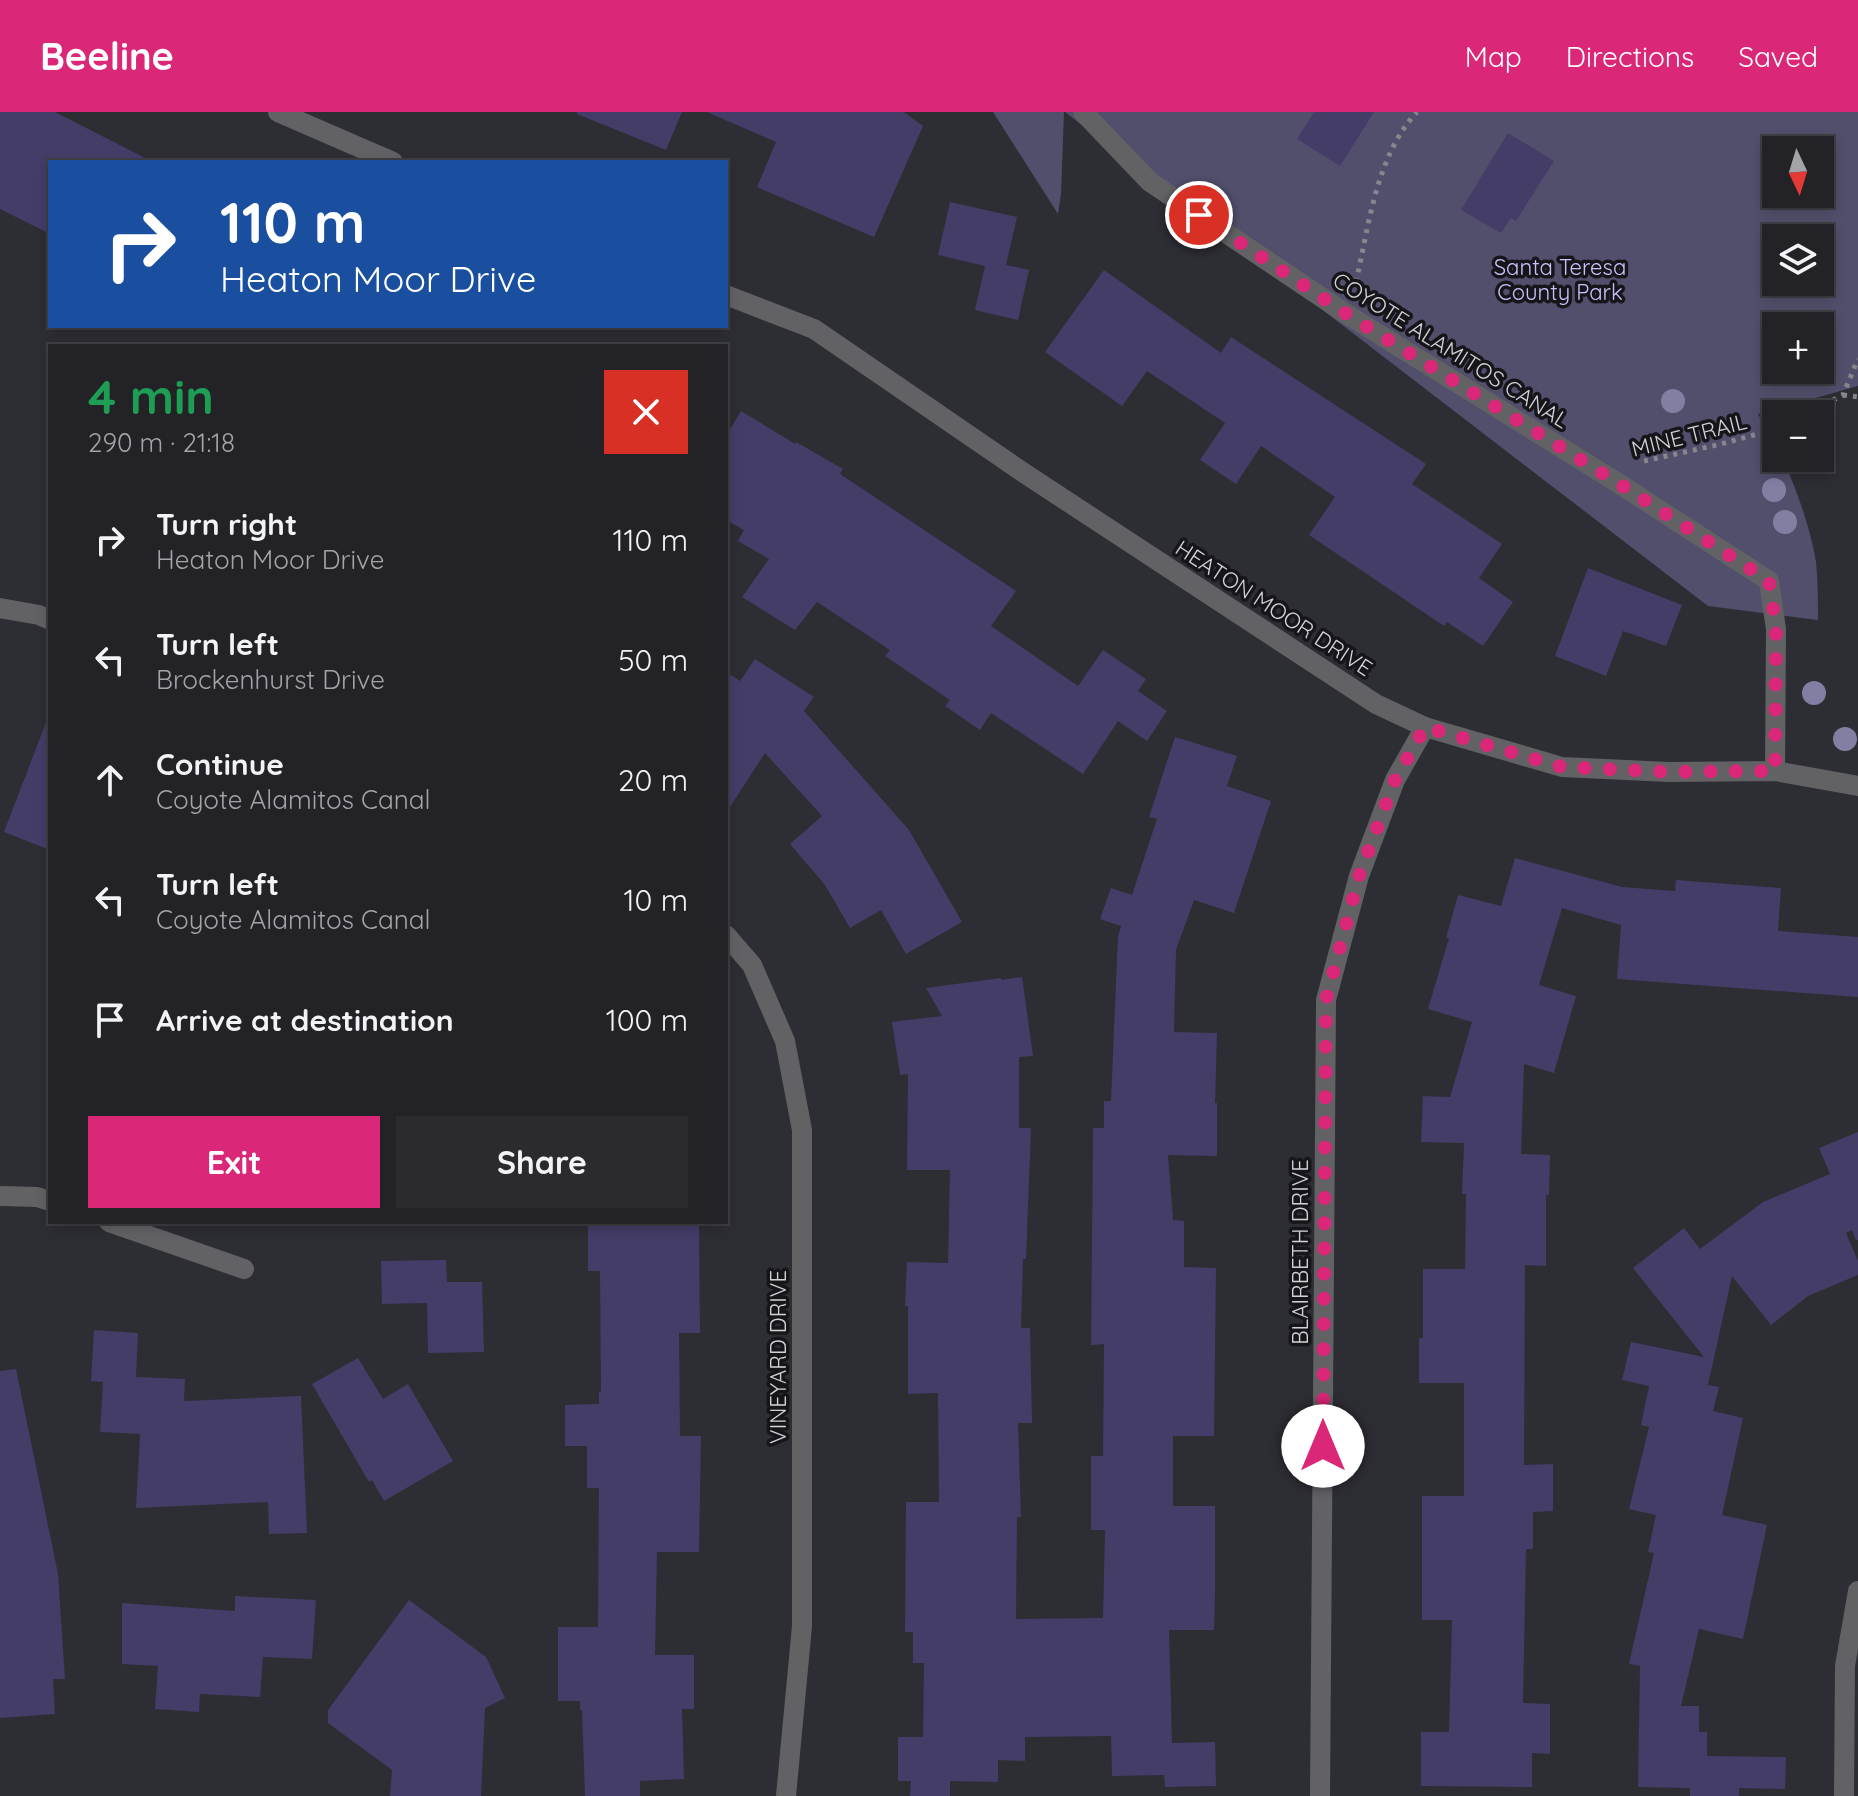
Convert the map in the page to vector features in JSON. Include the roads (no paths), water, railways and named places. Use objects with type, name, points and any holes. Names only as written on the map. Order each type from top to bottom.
[{"type":"street","points":[[278,112],[388,160]]},
{"type":"street","name":"COYOTE ALAMITOS CANAL","points":[[1083,112],[1150,182],[1348,315],[1769,581],[1776,629],[1775,771]]},
{"type":"street","name":"HEATON MOOR DRIVE","points":[[728,296],[814,329],[1024,473],[1376,704],[1425,727],[1562,767],[1669,772],[1775,771],[1858,786]]},
{"type":"street","points":[[0,608],[48,619]]},
{"type":"street","name":"BLAIRBETH DRIVE","points":[[1320,1796],[1326,1000],[1359,876],[1395,780],[1425,727]]},
{"type":"street","name":"VINEYARD DRIVE","points":[[728,937],[752,965],[785,1041],[802,1130],[802,1626],[786,1796]]},
{"type":"street","points":[[0,1196],[48,1200]]},
{"type":"street","points":[[115,1224],[244,1269]]},
{"type":"street","points":[[1844,1796],[1845,1666],[1858,1591]]},
{"type":"park label","name":"Santa Teresa County Park","points":[[1560,280]]}]
